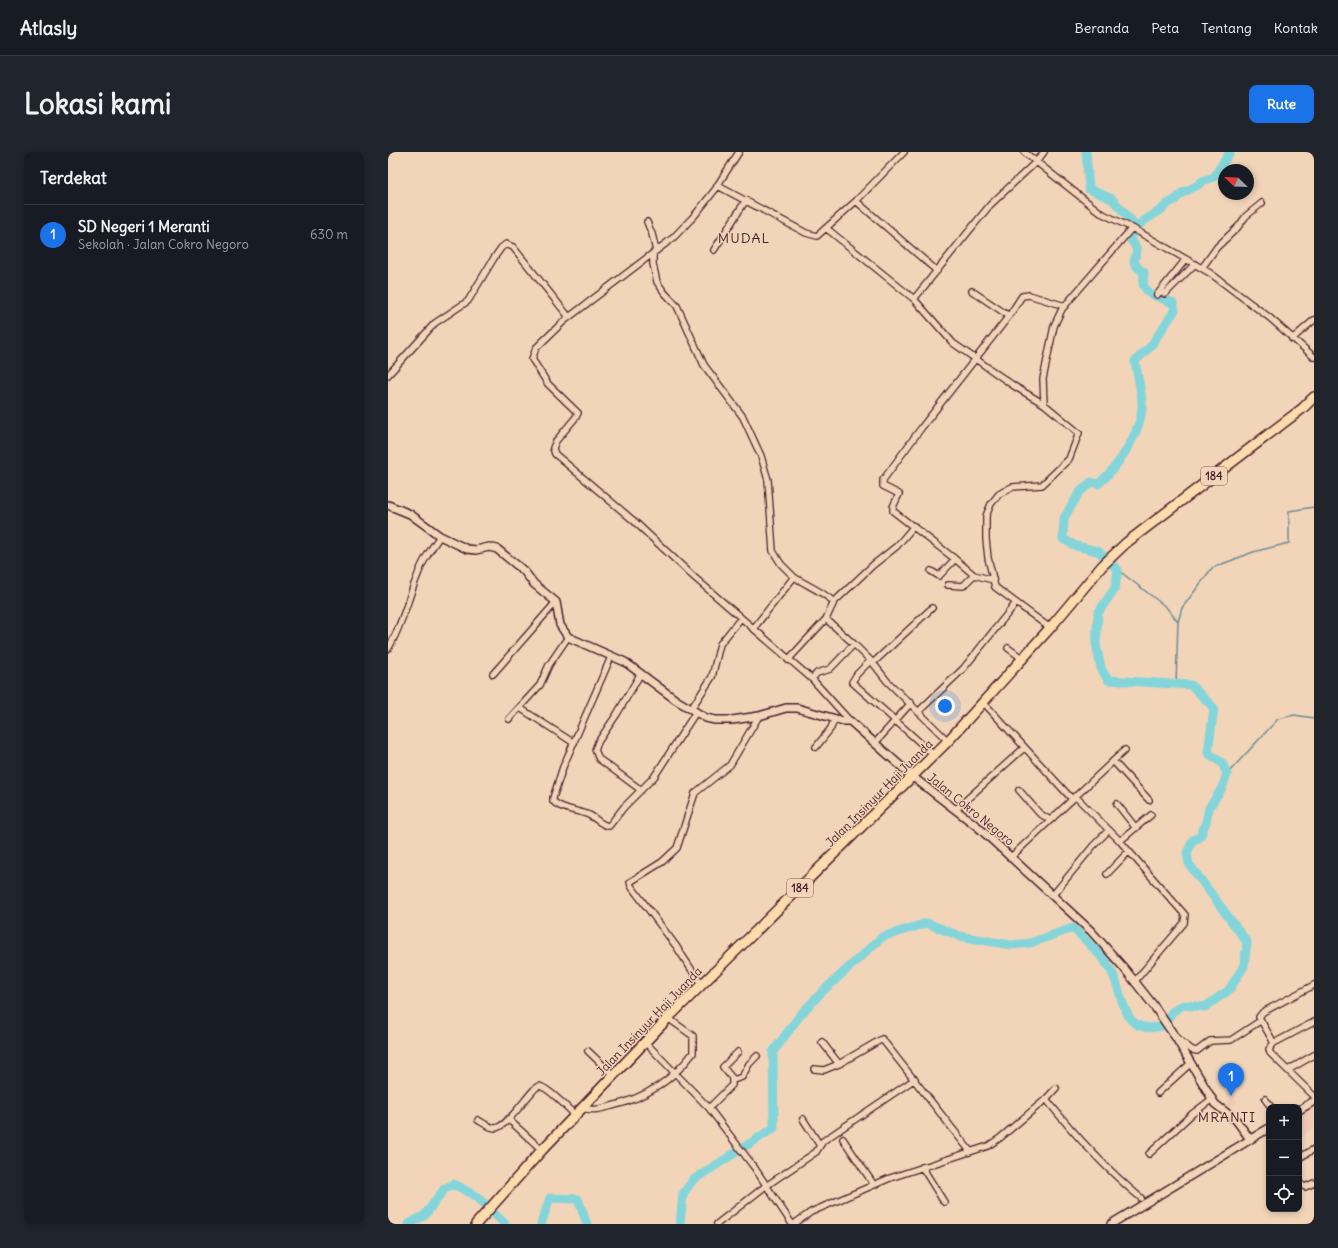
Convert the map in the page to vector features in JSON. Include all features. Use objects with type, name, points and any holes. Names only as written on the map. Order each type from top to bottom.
[{"type":"main road","name":"Jalan Insinyur Haji Juanda","points":[[476,1224],[542,1150],[701,984],[948,741],[984,703],[1113,555],[1314,397]]},
{"type":"street","points":[[739,152],[717,186],[682,229],[569,317],[536,348],[532,359],[548,384],[578,413],[556,441],[554,452],[634,521],[753,630],[812,679],[850,721]]},
{"type":"street","points":[[717,186],[721,186],[809,235],[818,236],[856,201],[904,152]]},
{"type":"street","points":[[1024,152],[1101,213],[1135,230],[1202,268],[1270,318],[1314,357]]},
{"type":"street","points":[[914,299],[990,205],[1037,161],[1044,152]]},
{"type":"street","points":[[714,250],[746,200]]},
{"type":"street","points":[[856,201],[937,272]]},
{"type":"street","points":[[1202,268],[1217,247],[1238,228],[1246,216],[1262,203]]},
{"type":"street","points":[[647,222],[652,234],[654,252],[653,264],[657,282],[677,306],[704,365],[737,408],[755,443],[768,480],[773,551],[781,564],[794,577],[805,585],[823,593],[834,602]]},
{"type":"street","points":[[826,228],[914,299],[947,338],[975,359],[1044,404],[1079,433],[1068,459],[1046,482],[1038,486],[1012,488],[999,494],[991,504],[986,516],[988,558],[993,580],[998,590],[1050,628]]},
{"type":"street","points":[[1044,404],[1042,379],[1055,322],[1065,306],[1135,230]]},
{"type":"street","points":[[388,375],[435,323],[468,301],[494,258],[506,244],[513,247],[569,317]]},
{"type":"street","points":[[1186,259],[1158,293],[1166,294],[1195,264]]},
{"type":"street","points":[[972,291],[1009,316]]},
{"type":"street","points":[[993,580],[974,575],[956,559],[893,511],[893,507],[899,494],[883,486],[883,480],[922,427],[1009,316],[1020,298],[1025,295],[1065,306]]},
{"type":"street","points":[[1292,339],[1314,320]]},
{"type":"street","points":[[388,506],[417,518],[440,536],[472,550],[489,547],[498,549],[524,571],[534,584],[556,602],[560,625],[568,636],[549,665],[540,685],[509,719]]},
{"type":"street","points":[[788,660],[826,619],[834,602],[868,570],[897,546],[914,526]]},
{"type":"street","points":[[388,649],[399,628],[419,571],[440,536]]},
{"type":"street","points":[[931,571],[939,576],[956,559]]},
{"type":"street","points":[[948,585],[963,586],[974,575]]},
{"type":"street","points":[[753,630],[794,577]]},
{"type":"street","points":[[493,674],[556,602]]},
{"type":"street","points":[[918,712],[967,665],[1016,603]]},
{"type":"street","points":[[932,608],[852,681],[934,755]]},
{"type":"street","points":[[611,657],[563,767],[553,796],[553,801],[557,805],[590,815],[607,826],[658,772],[712,677],[720,644],[740,618]]},
{"type":"street","points":[[826,619],[854,644],[872,662],[887,682],[948,741]]},
{"type":"street","name":"Jalan Cokro Negoro","points":[[568,636],[611,657],[625,662],[693,711],[706,718],[715,720],[759,716],[786,708],[797,708],[850,721],[876,742],[913,777],[956,809],[1011,857],[1090,931],[1135,981],[1176,1038],[1212,1099],[1220,1109],[1240,1124],[1250,1140]]},
{"type":"street","points":[[812,679],[818,673],[830,669],[854,644]]},
{"type":"street","points":[[1008,648],[1023,659]]},
{"type":"street","points":[[641,673],[617,714],[598,742],[595,750],[599,759],[641,790]]},
{"type":"street","points":[[876,742],[896,721],[910,703]]},
{"type":"street","points":[[984,703],[1024,748],[1120,841],[1186,917],[1178,930],[1135,981]]},
{"type":"street","points":[[520,708],[574,743]]},
{"type":"street","points":[[701,984],[676,946],[630,886],[630,882],[662,862],[677,848],[695,792],[730,765],[759,716]]},
{"type":"street","points":[[816,747],[831,728],[834,718]]},
{"type":"street","points":[[956,809],[1024,748]]},
{"type":"street","points":[[1011,857],[1125,750]]},
{"type":"street","points":[[1113,760],[1149,800]]},
{"type":"street","points":[[1018,790],[1039,813],[1050,820]]},
{"type":"street","points":[[1117,804],[1136,828]]},
{"type":"street","points":[[1120,841],[1151,815]]},
{"type":"street","points":[[1053,896],[1093,846],[1109,830]]},
{"type":"street","points":[[1107,874],[1129,851]]},
{"type":"street","points":[[1274,1043],[1260,1021],[1259,1016],[1263,1012],[1314,986]]},
{"type":"street","points":[[582,1108],[597,1110],[627,1102],[645,1095],[676,1072],[693,1053],[694,1041],[692,1033],[668,1018]]},
{"type":"street","points":[[1176,1038],[1192,1050],[1197,1051],[1203,1044],[1210,1041],[1232,1040],[1260,1021]]},
{"type":"street","points":[[1314,1022],[1274,1043],[1269,1049],[1270,1053],[1314,1096]]},
{"type":"street","points":[[814,1069],[824,1070],[839,1064],[882,1039],[915,1079],[970,1151]]},
{"type":"street","points":[[645,1042],[676,1072],[709,1108],[745,1155],[793,1224],[811,1212],[874,1185],[994,1142],[1046,1099],[1056,1088]]},
{"type":"street","points":[[822,1042],[839,1064]]},
{"type":"street","points":[[588,1051],[613,1075]]},
{"type":"street","points":[[733,1080],[723,1067],[738,1052]]},
{"type":"street","points":[[1288,1070],[1314,1055]]},
{"type":"street","points":[[733,1080],[742,1077],[749,1064],[756,1056]]},
{"type":"street","points":[[1158,1093],[1191,1063]]},
{"type":"street","points":[[717,1224],[766,1186],[816,1152],[819,1144],[915,1079]]},
{"type":"street","points":[[709,1108],[731,1088],[733,1080]]},
{"type":"street","points":[[478,1120],[496,1128],[508,1119],[535,1088],[539,1086],[543,1087],[575,1115]]},
{"type":"street","points":[[1046,1099],[1068,1126],[1121,1182],[1141,1198]]},
{"type":"street","points":[[1149,1154],[1192,1114],[1212,1099]]},
{"type":"street","points":[[1265,1099],[1269,1104]]},
{"type":"street","points":[[1302,1108],[1314,1101]]},
{"type":"street","points":[[508,1119],[542,1150]]},
{"type":"street","points":[[803,1119],[819,1144]]},
{"type":"street","points":[[1111,1224],[1266,1130]]},
{"type":"street","points":[[843,1138],[874,1185]]},
{"type":"street","points":[[1302,1156],[1314,1149]]},
{"type":"street","points":[[922,1167],[944,1202]]},
{"type":"street","points":[[1302,1185],[1305,1187],[1314,1183]]},
{"type":"shaded area","points":[[1234,1087],[1236,1090],[1232,1093],[1237,1102],[1229,1108],[1226,1103],[1230,1099],[1226,1093]]},
{"type":"shaded area","points":[[1314,1105],[1314,1127],[1302,1136],[1302,1111]]},
{"type":"waterway","points":[[1086,152],[1089,189],[1112,199],[1138,228]]},
{"type":"waterway","points":[[680,1224],[683,1194],[693,1180],[774,1128],[773,1052],[801,1014],[822,992],[882,937],[927,923],[959,936],[1011,945],[1030,943],[1073,928],[1097,952],[1109,967],[1131,1019],[1138,1025],[1148,1028],[1163,1026],[1172,1012],[1183,1005],[1205,1007],[1229,990],[1244,966],[1247,942],[1189,864],[1187,853],[1193,840],[1200,837],[1206,822],[1209,808],[1222,788],[1227,774],[1222,763],[1208,753],[1214,708],[1191,685],[1108,680],[1101,668],[1096,644],[1098,613],[1115,588],[1118,570],[1098,551],[1076,546],[1063,539],[1064,518],[1079,493],[1091,482],[1098,484],[1113,469],[1133,438],[1141,417],[1142,407],[1141,391],[1135,361],[1150,347],[1175,310],[1173,303],[1149,293],[1143,285],[1144,272],[1138,268],[1134,262],[1137,249],[1129,237],[1142,222],[1175,200],[1182,193],[1198,185],[1202,181],[1214,177],[1230,152]]},
{"type":"waterway","points":[[1176,684],[1178,622],[1182,608],[1212,568],[1253,552],[1289,543],[1289,511],[1314,507]]},
{"type":"waterway","points":[[1118,570],[1166,607],[1178,622]]},
{"type":"waterway","points":[[1227,774],[1278,719],[1294,715],[1314,718]]},
{"type":"waterway","points":[[409,1224],[425,1215],[445,1188],[454,1184],[477,1197],[505,1224]]},
{"type":"waterway","points":[[541,1224],[550,1198],[578,1199],[587,1224]]},
{"type":"place","name":"SD Negeri 1 Meranti","points":[[1231,1096]]},
{"type":"district","name":"MUDAL","points":[[744,238]]},
{"type":"district","name":"MRANTI","points":[[1227,1117]]}]
